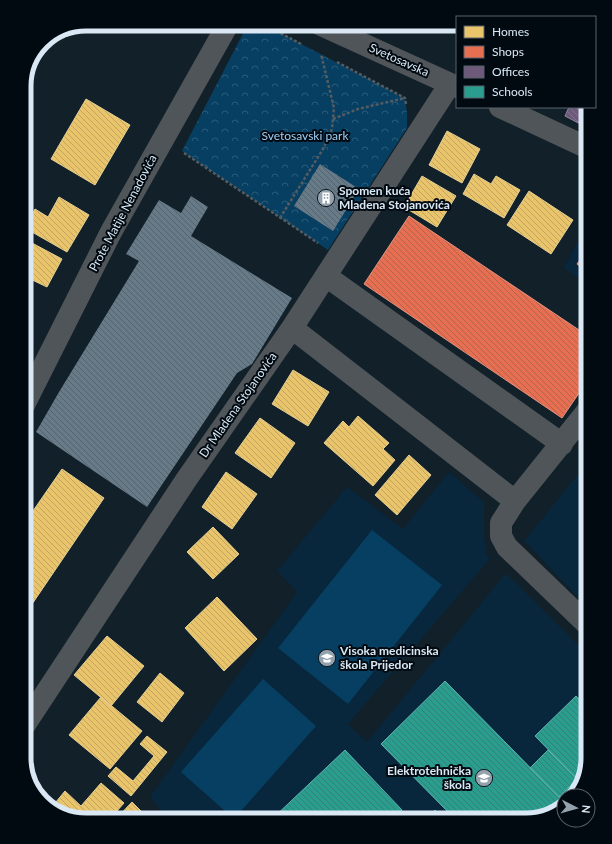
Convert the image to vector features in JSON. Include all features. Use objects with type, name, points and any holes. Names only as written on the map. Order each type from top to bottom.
[{"type":"street","name":"Prote Matije Nenadovića","points":[[31,391],[111,232],[224,31]]},
{"type":"street","name":"Svetosavska","points":[[334,31],[454,85]]},
{"type":"street","name":"Dr Mladena Stojanovića","points":[[31,715],[186,480],[292,328],[454,85]]},
{"type":"street","points":[[502,108],[581,145]]},
{"type":"street","points":[[326,276],[562,444]]},
{"type":"street","points":[[292,328],[515,501]]},
{"type":"street","points":[[581,419],[515,501],[501,523],[501,536],[507,547],[581,618]]},
{"type":"path","points":[[277,31],[302,44]]},
{"type":"path","points":[[315,51],[328,58]]},
{"type":"path","points":[[280,218],[323,149],[332,129],[334,108],[322,54]]},
{"type":"path","points":[[335,61],[405,98]]},
{"type":"path","points":[[333,119],[358,110],[405,98]]},
{"type":"path","points":[[405,98],[406,109]]},
{"type":"path","points":[[182,151],[322,246]]},
{"type":"shaded area","points":[[581,235],[581,280],[564,268]]},
{"type":"shaded area","points":[[581,471],[581,600],[524,541]]},
{"type":"shaded area","name":"Visoka medicinska škola Prijedor","points":[[449,472],[484,502],[484,535],[486,553],[490,559],[348,724],[367,742],[506,573],[581,648],[581,765],[572,788],[556,788],[556,804],[554,806],[533,813],[163,813],[150,797],[297,592],[277,571],[347,487],[403,529]]},
{"type":"green space","name":"Svetosavski park","points":[[244,31],[276,31],[405,98],[407,128],[328,250],[182,151]]},
{"type":"green space","points":[[372,530],[442,585],[348,704],[278,648]]},
{"type":"green space","points":[[263,679],[316,726],[239,813],[227,813],[181,772]]},
{"type":"building: Homes","points":[[86,99],[130,125],[95,185],[51,159]]},
{"type":"building: Homes","points":[[447,131],[480,149],[462,183],[429,165]]},
{"type":"building: Homes","points":[[474,174],[491,184],[496,176],[520,190],[504,218],[463,194]]},
{"type":"building: Homes","points":[[422,176],[456,196],[437,227],[404,207]]},
{"type":"building: Homes","points":[[529,191],[573,220],[551,254],[507,225]]},
{"type":"building: Homes","points":[[59,197],[89,215],[67,252],[31,231],[31,217],[35,209],[48,217]]},
{"type":"building: Homes","points":[[32,243],[62,259],[47,287],[31,279]]},
{"type":"building: Homes","points":[[293,370],[329,392],[308,426],[272,404]]},
{"type":"building: Homes","points":[[358,416],[389,443],[383,449],[395,460],[373,486],[324,443],[343,421],[349,427]]},
{"type":"building: Homes","points":[[260,418],[295,443],[271,478],[235,453]]},
{"type":"building: Homes","points":[[409,455],[431,475],[397,515],[375,495]]},
{"type":"building: Homes","points":[[62,469],[104,498],[31,606],[31,514]]},
{"type":"building: Homes","points":[[226,472],[257,494],[232,529],[202,507]]},
{"type":"building: Homes","points":[[213,527],[239,554],[213,579],[187,552]]},
{"type":"building: Homes","points":[[217,597],[257,639],[224,671],[185,628]]},
{"type":"building: Homes","points":[[107,636],[144,666],[111,706],[74,675]]},
{"type":"building: Homes","points":[[160,673],[184,693],[162,722],[137,702]]},
{"type":"building: Homes","points":[[101,697],[142,731],[110,769],[69,735]]},
{"type":"building: Homes","points":[[147,736],[167,752],[131,796],[108,776],[116,767],[133,781],[154,756],[140,744]]},
{"type":"building: Homes","points":[[101,783],[124,803],[115,813],[75,812],[55,803],[65,791],[81,806]]},
{"type":"building: Homes","points":[[132,802],[143,813],[122,813]]},
{"type":"building: Shops","points":[[409,216],[581,331],[581,390],[562,418],[364,284]]},
{"type":"building: Shops","points":[[581,259],[581,267],[577,264]]},
{"type":"building: Offices","points":[[569,108],[581,108],[581,124],[565,116]]},
{"type":"building: Schools","points":[[445,681],[556,794],[556,804],[533,813],[449,813],[381,744]]},
{"type":"building: Schools","points":[[576,696],[581,701],[581,765],[577,779],[535,736]]},
{"type":"building: Schools","points":[[345,750],[402,810],[399,813],[278,813]]},
{"type":"building: Schools","points":[[548,750],[577,779],[568,788],[556,788],[556,794],[530,768]]},
{"type":"building: Schools","points":[[573,783],[574,786],[572,788],[568,788]]},
{"type":"building: Other","name":"Spomen kuća Mladena Stojanovića","points":[[320,164],[359,189],[333,231],[294,206]]},
{"type":"building: Other","points":[[191,196],[208,207],[191,236],[292,298],[252,364],[237,373],[147,507],[36,432],[139,261],[126,254],[159,200],[181,213]]},
{"type":"place","name":"Spomen kuća Mladena Stojanovića","points":[[326,198]]},
{"type":"place","name":"Visoka medicinska škola Prijedor","points":[[327,658]]},
{"type":"place","name":"Elektrotehnička škola","points":[[484,778]]}]
